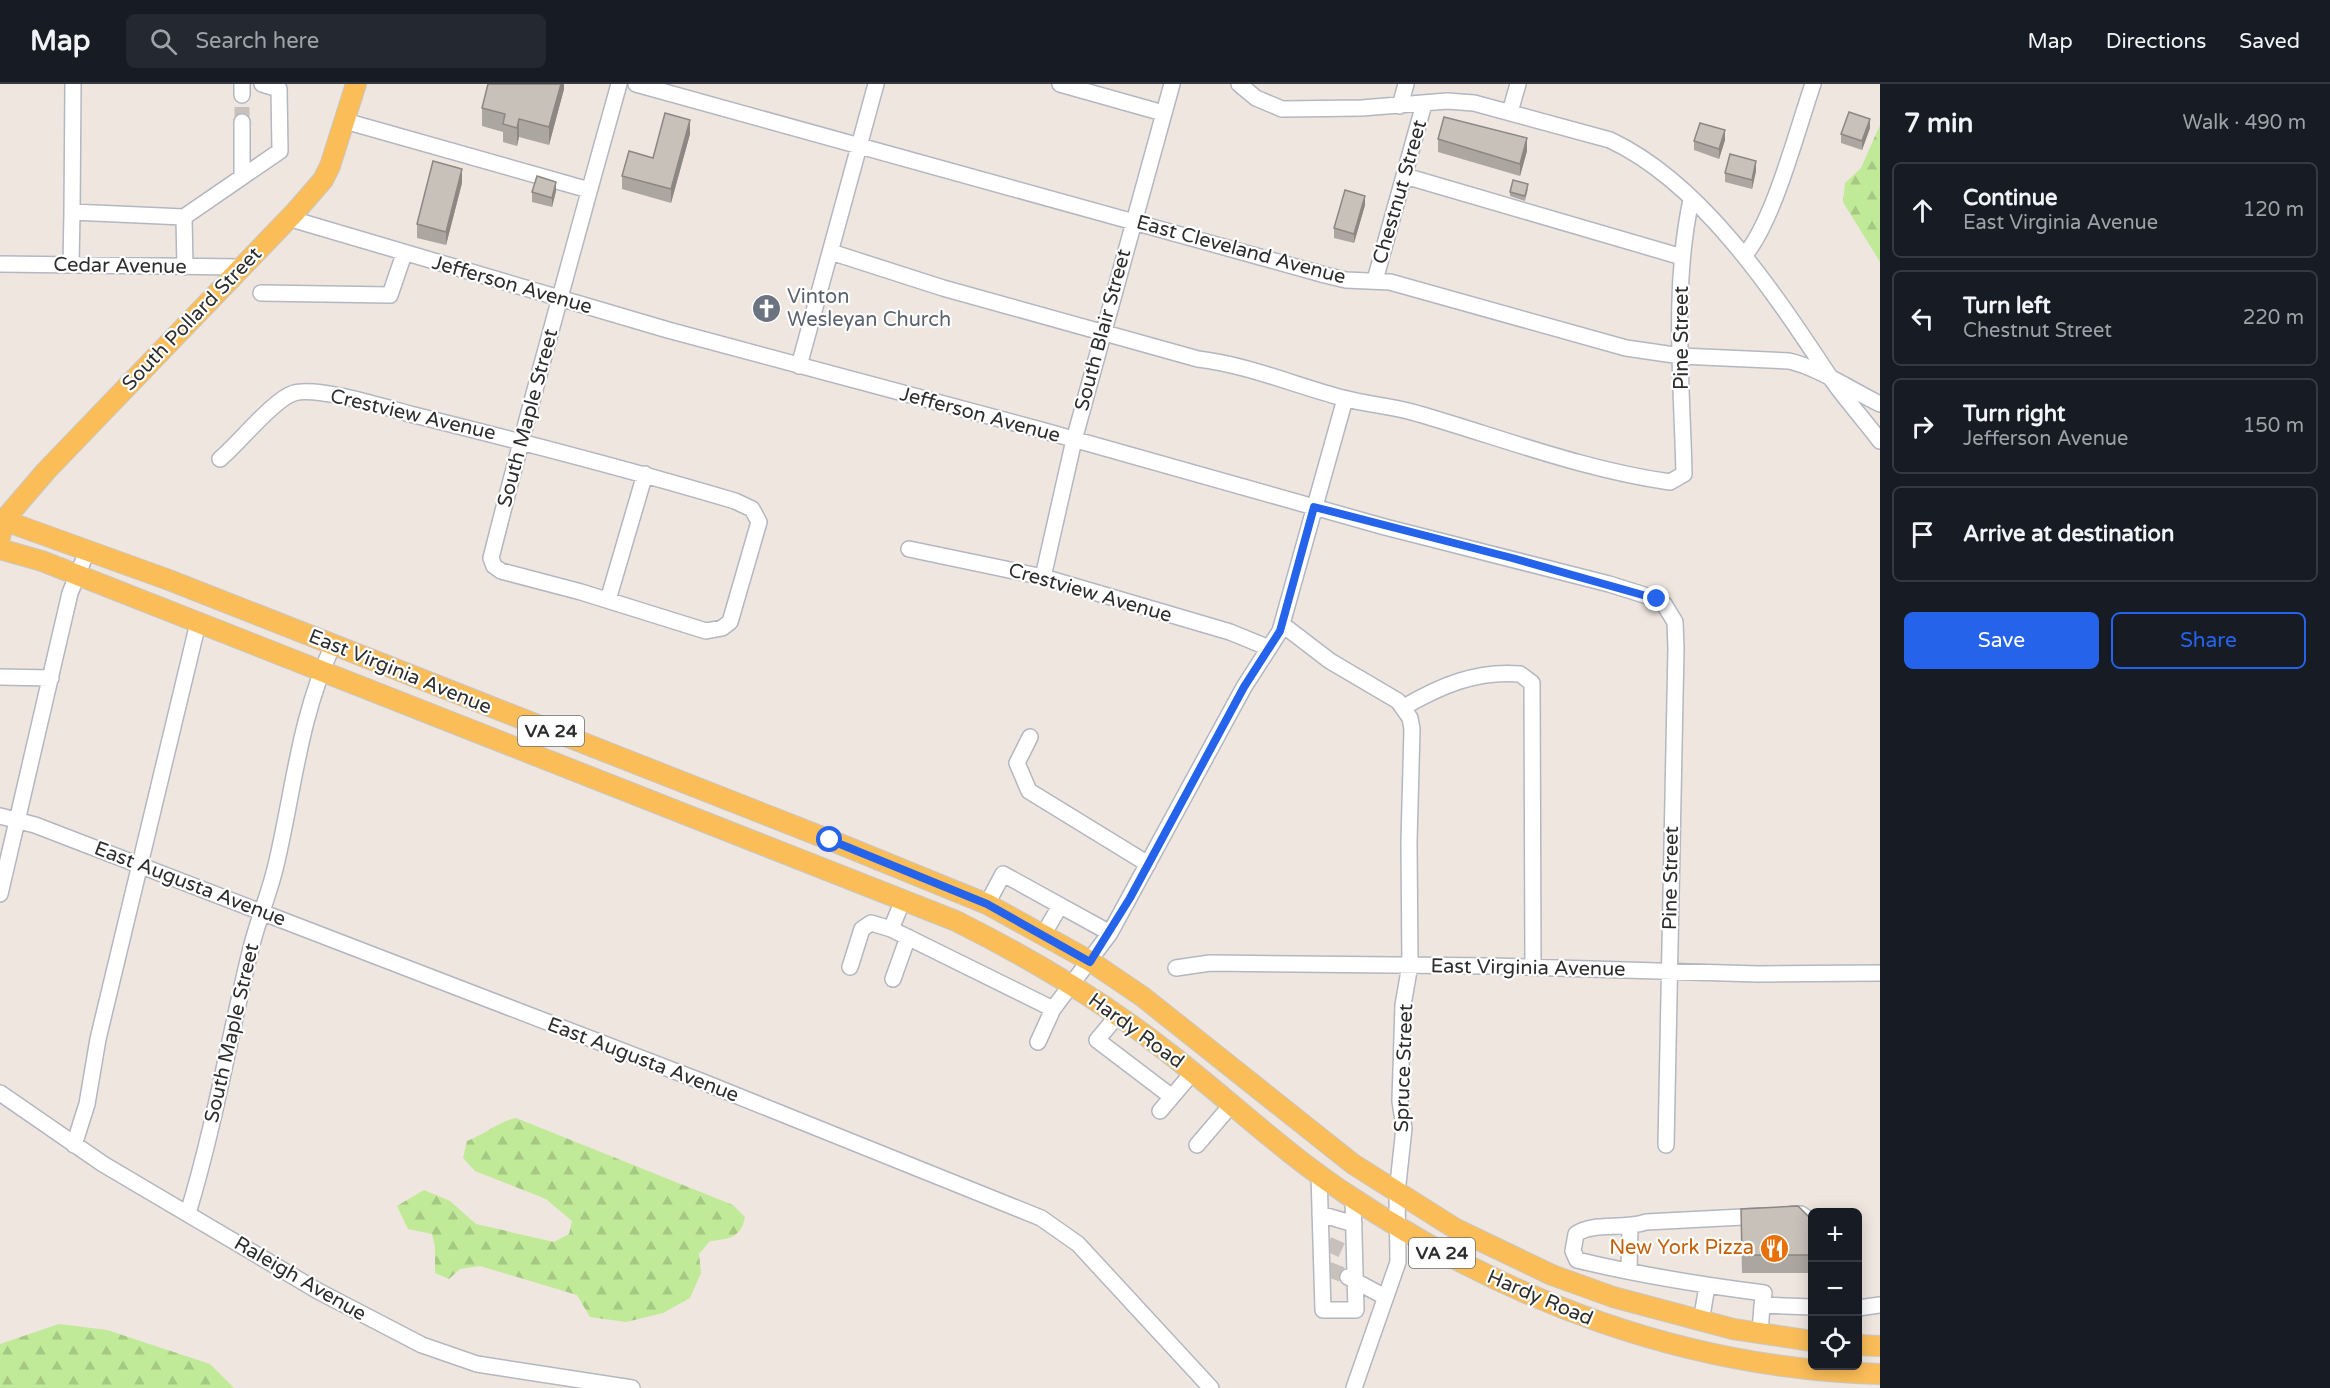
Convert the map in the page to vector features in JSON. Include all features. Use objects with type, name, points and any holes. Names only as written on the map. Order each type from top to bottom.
[{"type":"main road","name":"South Pollard Street","points":[[1,522],[46,471],[323,180],[337,152],[356,84]]},
{"type":"main road","name":"East Virginia Avenue","points":[[1,522],[88,549],[830,840],[987,904],[1090,962]]},
{"type":"main road","name":"East Virginia Avenue","points":[[0,549],[42,561],[956,921],[1070,984]]},
{"type":"main road","name":"Hardy Road","points":[[1090,962],[1143,998],[1353,1164],[1456,1229],[1510,1256],[1598,1292],[1701,1322],[1808,1340]]},
{"type":"main road","name":"Hardy Road","points":[[1070,984],[1118,1015],[1353,1199],[1461,1264],[1518,1291],[1641,1336],[1754,1362],[1809,1370],[1880,1374]]},
{"type":"main road","points":[[1862,1345],[1880,1346]]},
{"type":"street","points":[[71,265],[74,84]]},
{"type":"street","points":[[72,212],[184,217],[280,151],[279,89],[262,84]]},
{"type":"street","name":"South Maple Street","points":[[608,600],[501,571],[494,566],[491,558],[619,84]]},
{"type":"street","name":"East Cleveland Avenue","points":[[636,84],[1325,275],[1346,279],[1375,279],[1626,348],[1681,356],[1790,361],[1806,365],[1834,382],[1880,404]]},
{"type":"street","points":[[798,366],[876,84]]},
{"type":"street","points":[[1060,84],[1163,113]]},
{"type":"street","name":"South Blair Street","points":[[1043,578],[1074,440],[1132,222],[1172,84]]},
{"type":"street","points":[[1239,84],[1256,98],[1282,109],[1400,106],[1447,101],[1474,103],[1610,140],[1631,150],[1691,201],[1744,256],[1808,340],[1834,382],[1880,441]]},
{"type":"street","points":[[1400,106],[1406,84]]},
{"type":"street","points":[[1510,112],[1518,84]]},
{"type":"street","points":[[1744,256],[1757,237],[1771,204],[1813,84]]},
{"type":"street","name":"Chestnut Street","points":[[1375,279],[1424,104]]},
{"type":"street","points":[[242,122],[242,177]]},
{"type":"street","points":[[345,122],[589,190]]},
{"type":"street","points":[[1405,176],[1682,257]]},
{"type":"street","name":"Pine Street","points":[[1345,399],[1419,413],[1505,442],[1592,466],[1670,482],[1682,476],[1684,474],[1681,356],[1682,257],[1691,201]]},
{"type":"street","points":[[184,217],[184,267]]},
{"type":"street","name":"Jefferson Avenue","points":[[288,218],[404,254],[798,366],[1314,507],[1608,584],[1657,599],[1670,611]]},
{"type":"street","points":[[831,252],[943,288],[1198,359],[1226,363],[1345,399],[1283,625],[1244,687],[1110,933],[1053,1009],[1038,1042]]},
{"type":"street","points":[[261,293],[390,295],[404,254]]},
{"type":"street","name":"Cedar Avenue","points":[[0,264],[240,267]]},
{"type":"street","name":"Crestview Avenue","points":[[220,459],[279,402],[297,392],[309,391],[521,441],[645,474],[735,501],[752,509],[759,522],[733,618],[722,628],[706,631],[608,600]]},
{"type":"street","points":[[608,600],[645,474]]},
{"type":"street","points":[[0,894],[76,575],[88,549]]},
{"type":"street","name":"Crestview Avenue","points":[[909,549],[1043,578],[1230,632],[1269,648]]},
{"type":"street","name":"Pine Street","points":[[1666,1145],[1676,648],[1675,622],[1670,611]]},
{"type":"street","points":[[74,1145],[87,1104],[98,1039],[198,623]]},
{"type":"street","points":[[1283,625],[1330,662],[1404,706],[1429,692],[1481,675],[1520,674],[1532,683],[1533,967]]},
{"type":"street","name":"South Maple Street","points":[[188,1213],[203,1163],[255,930],[263,912],[276,865],[294,771],[313,691],[333,645]]},
{"type":"street","points":[[0,677],[51,678]]},
{"type":"street","name":"Spruce Street","points":[[1354,1388],[1398,1262],[1397,1193],[1404,1128],[1400,1101],[1403,1005],[1410,965],[1409,842],[1413,756],[1410,718],[1404,706]]},
{"type":"street","points":[[1030,736],[1017,763],[1029,791],[1148,864]]},
{"type":"street","name":"East Augusta Avenue","points":[[0,816],[18,819],[263,912],[703,1082],[1041,1218],[1078,1244],[1211,1388]]},
{"type":"street","points":[[987,904],[1004,874],[1110,933]]},
{"type":"street","points":[[891,929],[903,900]]},
{"type":"street","points":[[1043,934],[1060,906]]},
{"type":"street","points":[[850,967],[862,928],[871,923],[908,937],[1053,1009]]},
{"type":"street","points":[[893,979],[908,937]]},
{"type":"street","name":"East Virginia Avenue","points":[[1176,968],[1210,963],[1533,967],[1758,974],[1880,973]]},
{"type":"street","points":[[1118,1015],[1098,1040],[1172,1097]]},
{"type":"street","points":[[1160,1111],[1193,1072]]},
{"type":"street","name":"Raleigh Avenue","points":[[0,1093],[74,1145],[318,1291],[423,1345],[477,1364],[632,1388]]},
{"type":"street","points":[[1197,1145],[1232,1104]]},
{"type":"street","points":[[1319,1174],[1325,1268],[1323,1310],[1356,1310],[1351,1278],[1353,1199]]},
{"type":"street","points":[[1320,1214],[1354,1224]]},
{"type":"street","points":[[1760,1333],[1764,1293],[1707,1286],[1577,1260],[1573,1251],[1576,1234],[1584,1228],[1630,1228],[1646,1222],[1801,1214],[1808,1219]]},
{"type":"street","points":[[1629,1271],[1630,1228]]},
{"type":"street","points":[[1598,1292],[1604,1266]]},
{"type":"street","points":[[1351,1278],[1385,1297]]},
{"type":"street","points":[[1701,1322],[1707,1286]]},
{"type":"street","points":[[1762,1305],[1808,1307]]},
{"type":"street","points":[[1862,1307],[1880,1305]]},
{"type":"green space","points":[[1880,125],[1880,262],[1843,202],[1845,183],[1861,168]]},
{"type":"green space","points":[[516,1118],[733,1205],[745,1217],[741,1229],[733,1236],[710,1241],[699,1254],[701,1273],[690,1298],[663,1313],[626,1322],[590,1317],[577,1295],[480,1266],[460,1269],[449,1279],[435,1273],[435,1247],[432,1234],[408,1229],[397,1206],[424,1190],[450,1201],[476,1224],[554,1242],[569,1234],[572,1221],[546,1199],[475,1171],[463,1158],[467,1141],[503,1122]]},
{"type":"green space","points":[[59,1324],[107,1330],[210,1364],[234,1388],[0,1388],[0,1344]]},
{"type":"building","points":[[488,84],[561,84],[549,127],[519,119],[517,128],[503,124],[505,114],[482,108]]},
{"type":"building","points":[[1849,112],[1870,119],[1862,141],[1841,134]]},
{"type":"building","points":[[665,113],[690,120],[671,189],[622,176],[629,151],[653,158]]},
{"type":"building","points":[[1444,117],[1527,138],[1520,164],[1438,139]]},
{"type":"building","points":[[1700,123],[1725,130],[1719,149],[1694,141]]},
{"type":"building","points":[[1730,154],[1756,161],[1752,180],[1725,173]]},
{"type":"building","points":[[433,161],[462,169],[446,232],[417,224]]},
{"type":"building","points":[[537,176],[556,182],[552,198],[532,192]]},
{"type":"building","points":[[1513,180],[1528,184],[1525,196],[1510,192]]},
{"type":"building","points":[[1345,190],[1365,196],[1354,234],[1334,228]]},
{"type":"building","name":"New York Pizza","points":[[1798,1206],[1808,1216],[1808,1255],[1742,1255],[1741,1209]]},
{"type":"tunnel","points":[[242,95],[242,122]]},
{"type":"tunnel","points":[[1328,1244],[1348,1253]]},
{"type":"tunnel","points":[[1328,1269],[1348,1277]]},
{"type":"place","name":"Vinton Wesleyan Church","points":[[766,308]]},
{"type":"place","name":"New York Pizza","points":[[1775,1248]]},
{"type":"route","points":[[830,840],[987,904],[1090,962],[1130,898],[1244,687],[1280,631],[1289,605],[1314,507],[1512,558],[1657,599]]}]
